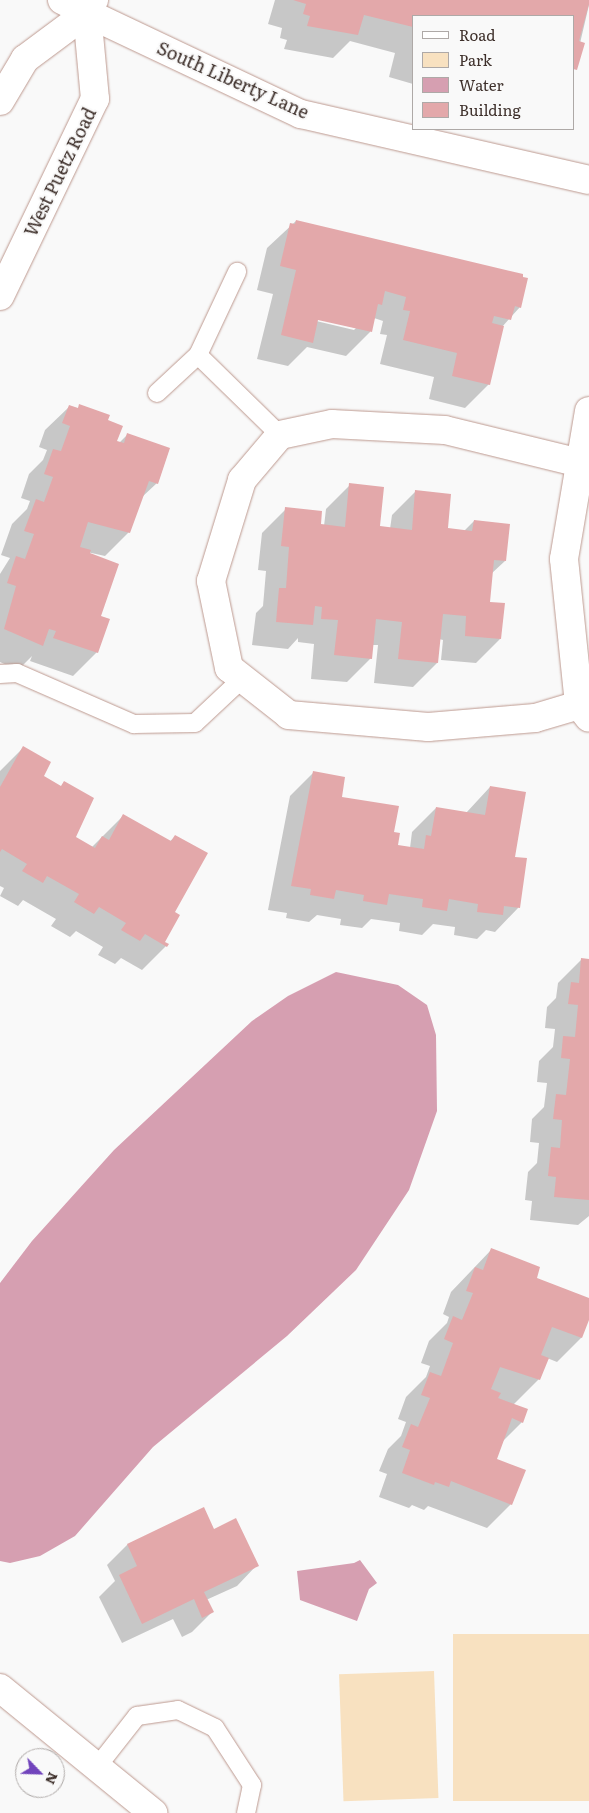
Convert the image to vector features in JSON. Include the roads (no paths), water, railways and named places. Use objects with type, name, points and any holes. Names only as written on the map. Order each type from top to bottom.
[{"type":"street","name":"South Liberty Lane","points":[[62,0],[91,7],[301,114],[589,180]]},
{"type":"street","points":[[0,101],[25,59],[91,7]]},
{"type":"street","name":"West Puetz Road","points":[[0,296],[95,99],[91,7]]},
{"type":"street","points":[[585,464],[445,430],[332,424],[280,435],[242,480],[211,581],[229,668],[289,715],[428,727],[584,712],[564,559],[585,464],[589,411]]},
{"type":"street","points":[[0,1688],[153,1813]]},
{"type":"lane","points":[[157,393],[198,355],[237,272]]},
{"type":"lane","points":[[198,355],[280,435]]},
{"type":"lane","points":[[0,674],[17,673],[134,724],[195,723],[243,678]]},
{"type":"lane","points":[[97,1767],[137,1716],[178,1710],[215,1728],[252,1786],[246,1813]]},
{"type":"water","points":[[336,972],[398,985],[427,1005],[436,1035],[437,1111],[409,1190],[356,1270],[287,1336],[153,1447],[75,1536],[40,1556],[10,1563],[0,1561],[0,1283],[32,1241],[114,1150],[252,1021],[288,996]]},
{"type":"water","points":[[360,1560],[377,1583],[369,1589],[357,1621],[300,1600],[297,1571],[354,1563]]}]
